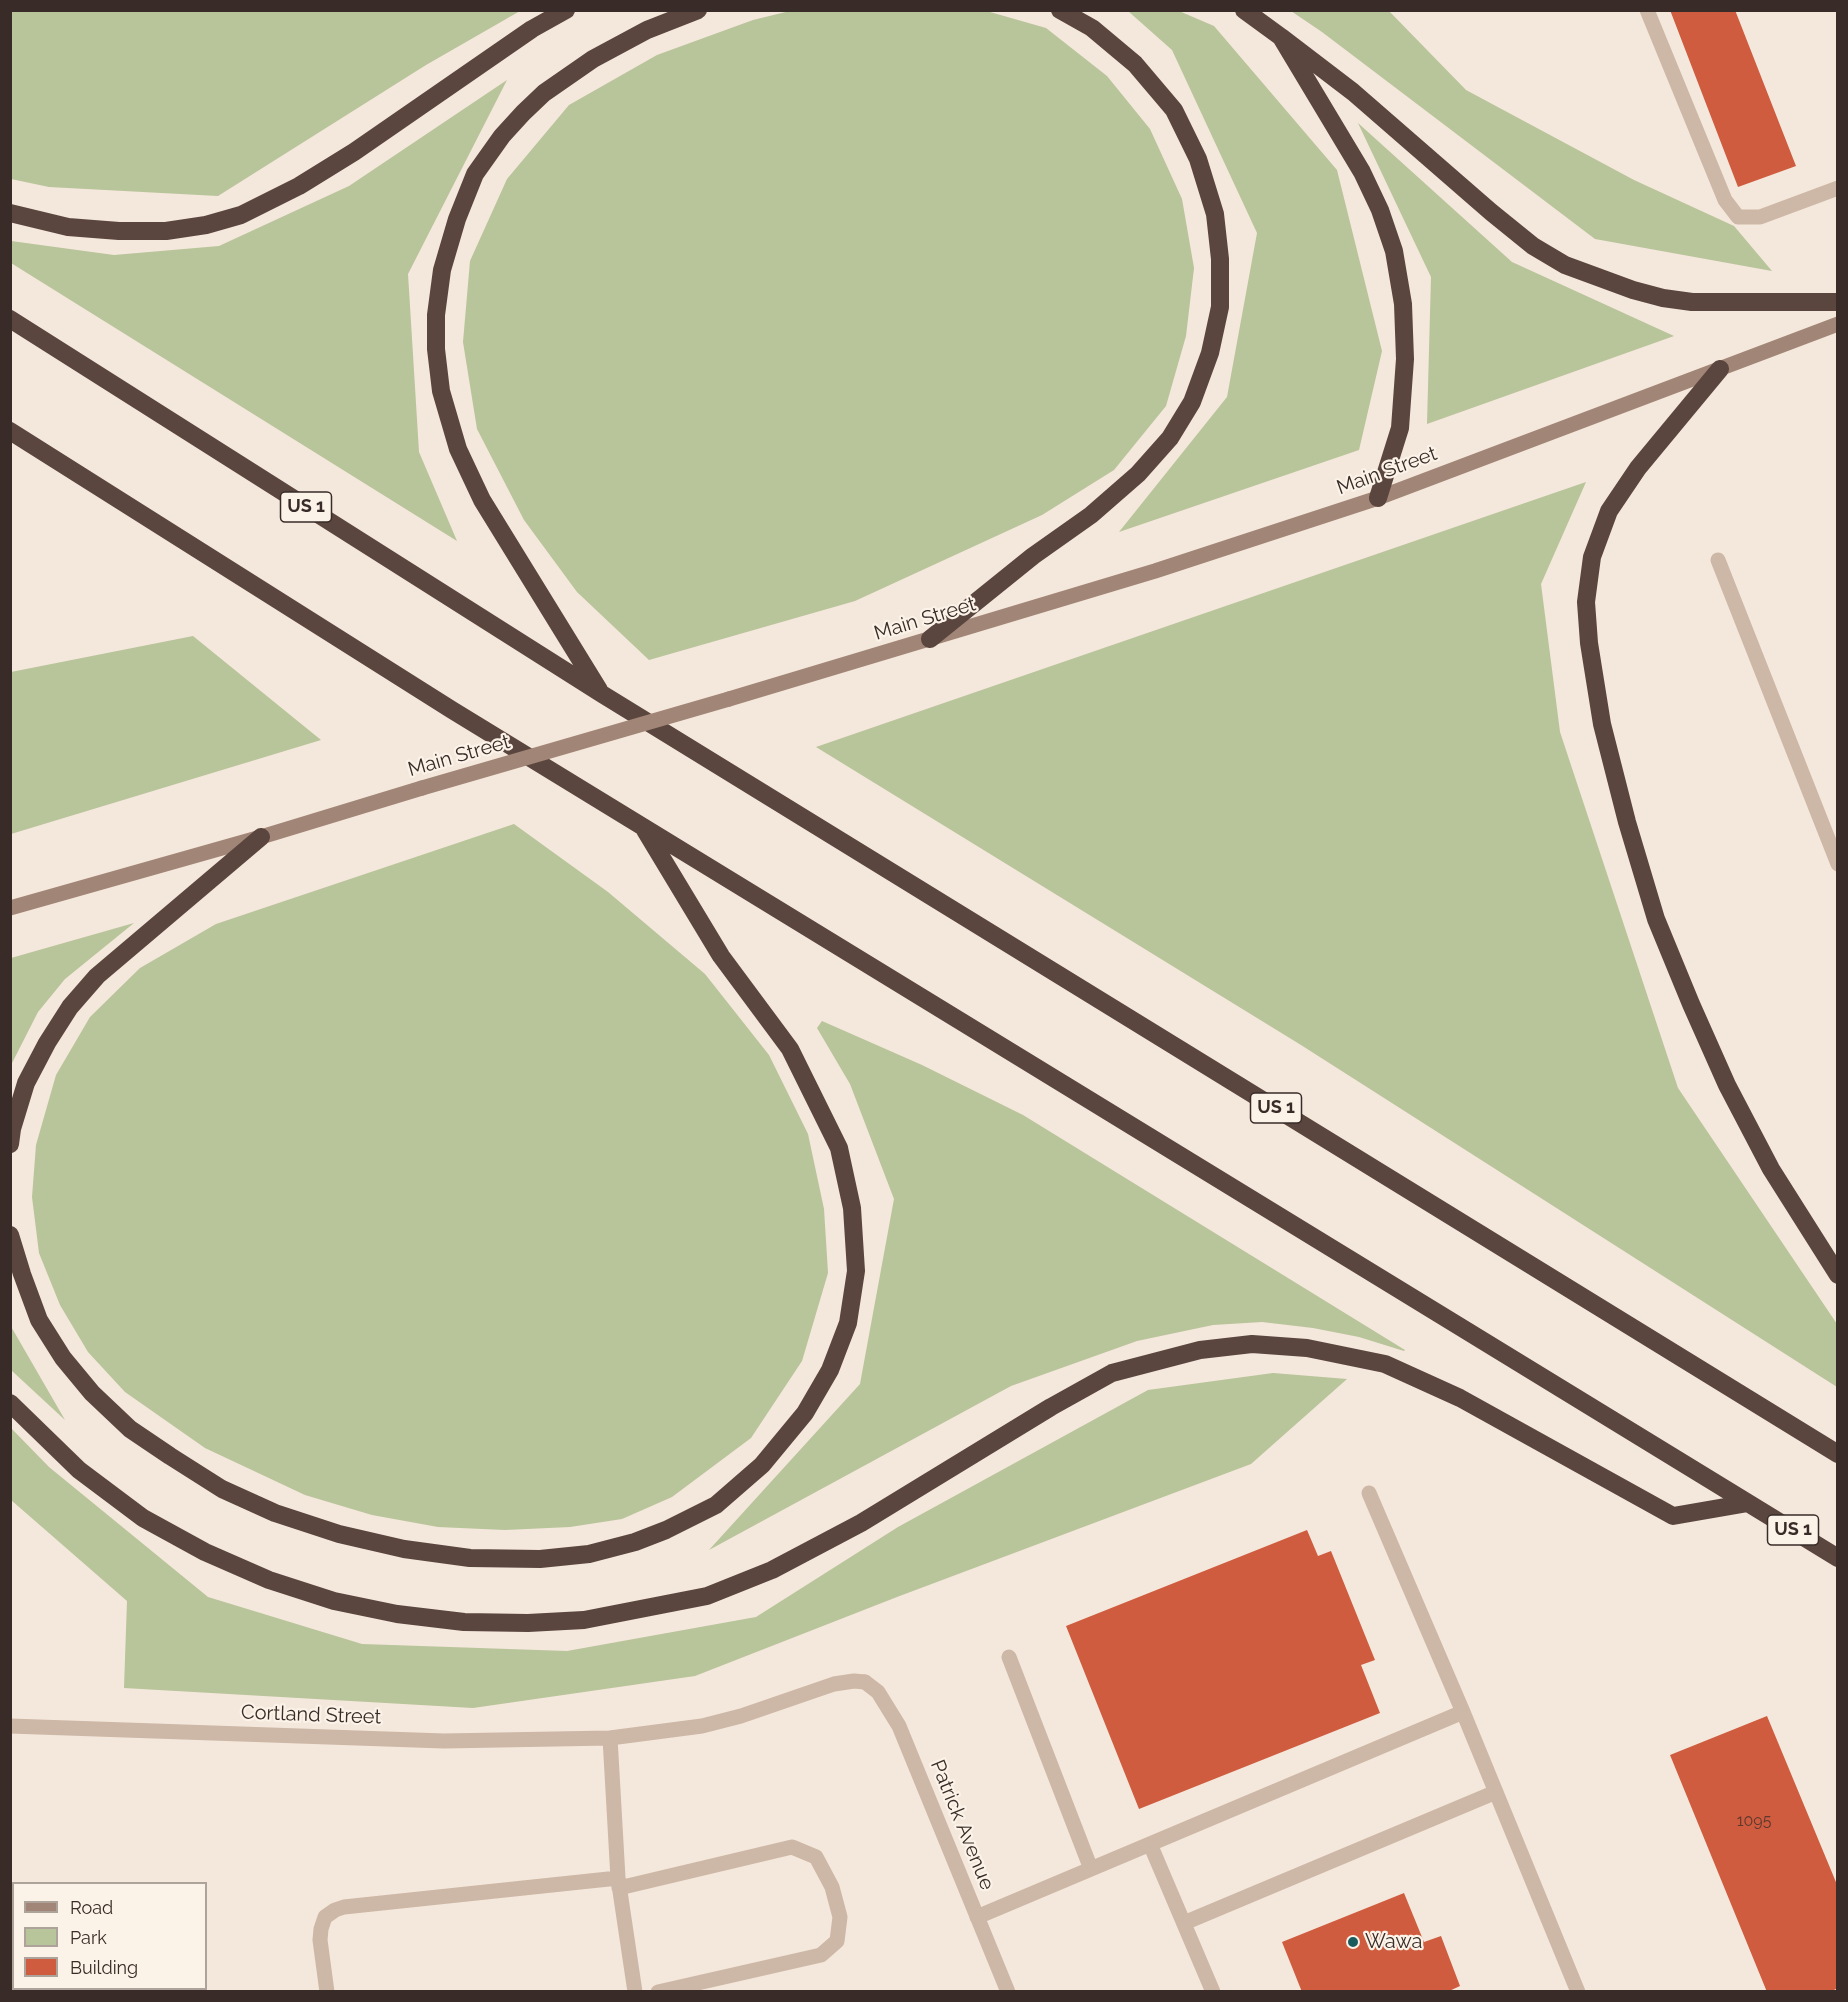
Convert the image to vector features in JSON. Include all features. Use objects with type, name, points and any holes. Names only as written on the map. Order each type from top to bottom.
[{"type":"highway","points":[[10,213],[68,227],[119,231],[166,231],[206,225],[241,215],[299,186],[354,152],[532,29],[566,10]]},
{"type":"highway","points":[[602,694],[482,500],[458,449],[441,391],[436,349],[436,315],[442,270],[457,219],[475,174],[502,136],[523,113],[544,93],[593,59],[647,30],[698,10]]},
{"type":"highway","points":[[930,639],[1033,556],[1091,515],[1138,474],[1157,453],[1170,438],[1192,402],[1210,353],[1220,307],[1220,259],[1215,214],[1198,159],[1174,110],[1135,64],[1092,28],[1060,10]]},
{"type":"highway","points":[[1244,10],[1353,92],[1533,246],[1565,265],[1624,287],[1663,298],[1692,302],[1838,302]]},
{"type":"highway","points":[[1281,37],[1362,172],[1380,210],[1394,250],[1403,304],[1405,359],[1400,428],[1378,498]]},
{"type":"highway","name":"US 1","points":[[10,319],[602,694],[1838,1454]]},
{"type":"highway","points":[[1720,369],[1638,468],[1609,511],[1592,557],[1586,602],[1589,643],[1602,724],[1627,822],[1656,919],[1690,1004],[1727,1084],[1771,1168],[1838,1275]]},
{"type":"highway","name":"US 1","points":[[10,431],[452,710],[1838,1558]]},
{"type":"highway","points":[[10,1236],[39,1320],[63,1358],[92,1393],[130,1429],[170,1456],[222,1489],[275,1513],[339,1534],[404,1549],[470,1558],[540,1559],[589,1554],[636,1542],[666,1530],[716,1504],[762,1465],[805,1413],[830,1370],[848,1323],[856,1270],[852,1208],[839,1148],[790,1049],[721,956],[642,825]]},
{"type":"highway","points":[[10,1144],[12,1129],[26,1083],[47,1043],[70,1007],[97,976],[261,837]]},
{"type":"highway","points":[[10,1403],[79,1470],[143,1518],[205,1552],[268,1580],[334,1601],[397,1614],[464,1622],[528,1623],[584,1620],[707,1596],[772,1570],[861,1523],[1051,1407],[1112,1374],[1200,1350],[1252,1344],[1306,1348],[1385,1364],[1460,1398],[1673,1516],[1748,1503]]},
{"type":"main road","name":"Main Street","points":[[10,908],[261,837],[1155,571],[1378,498],[1838,324]]},
{"type":"street","points":[[1647,10],[1725,200],[1738,217],[1760,217],[1838,188]]},
{"type":"street","points":[[1718,560],[1838,864]]},
{"type":"street","points":[[1369,1493],[1463,1712],[1578,1992]]},
{"type":"street","points":[[1009,1657],[1091,1869]]},
{"type":"street","name":"Cortland Street","points":[[10,1726],[444,1741],[610,1738],[702,1726],[741,1716],[834,1684],[865,1682]]},
{"type":"street","name":"Patrick Avenue","points":[[865,1682],[878,1692],[899,1726],[1008,1992]]},
{"type":"street","points":[[977,1917],[1463,1712]]},
{"type":"street","points":[[610,1738],[618,1883],[635,1992]]},
{"type":"street","points":[[1184,1923],[1496,1792]]},
{"type":"street","points":[[1150,1844],[1213,1992]]},
{"type":"street","points":[[327,1992],[320,1940],[321,1929],[325,1917],[344,1907],[618,1883],[792,1847],[816,1857],[832,1887],[840,1917],[837,1941],[821,1956],[658,1992]]},
{"type":"green space","points":[[11,10],[520,11],[426,65],[218,196],[49,187],[11,179]]},
{"type":"green space","points":[[794,10],[983,10],[1046,28],[1107,76],[1150,129],[1182,199],[1194,268],[1186,336],[1166,406],[1114,470],[1042,515],[855,601],[649,660],[577,592],[524,520],[477,429],[463,342],[470,261],[507,179],[569,105],[657,55],[753,20]]},
{"type":"green space","points":[[1128,11],[1179,11],[1214,26],[1337,170],[1382,351],[1359,450],[1119,532],[1227,397],[1257,233],[1172,50]]},
{"type":"green space","points":[[1291,11],[1389,11],[1466,90],[1634,180],[1734,226],[1772,271],[1595,239],[1322,32]]},
{"type":"green space","points":[[507,80],[408,274],[419,452],[457,541],[11,263],[11,241],[114,255],[219,246],[349,186]]},
{"type":"green space","points":[[1358,123],[1512,262],[1674,336],[1427,424],[1431,277]]},
{"type":"green space","points":[[1586,482],[1541,584],[1560,732],[1678,1088],[1837,1324],[1837,1387],[1301,1045],[816,747]]},
{"type":"green space","points":[[193,636],[321,740],[11,834],[11,672]]},
{"type":"green space","points":[[514,824],[608,892],[705,974],[769,1055],[808,1134],[824,1209],[828,1273],[802,1361],[751,1438],[672,1497],[622,1519],[570,1527],[505,1530],[438,1527],[372,1515],[305,1495],[205,1448],[125,1392],[88,1352],[60,1305],[39,1253],[32,1197],[36,1145],[56,1075],[90,1017],[140,968],[216,924]]},
{"type":"green space","points":[[134,923],[65,979],[38,1012],[11,1065],[11,958]]},
{"type":"green space","points":[[822,1021],[922,1065],[1023,1115],[1405,1350],[1359,1337],[1313,1328],[1262,1322],[1213,1325],[1137,1341],[1011,1386],[709,1550],[860,1384],[894,1199],[850,1084],[817,1028]]},
{"type":"green space","points":[[10,1325],[13,1330],[65,1420],[11,1370]]},
{"type":"green space","points":[[1273,1373],[1347,1379],[1251,1464],[897,1597],[695,1676],[473,1708],[124,1688],[127,1601],[11,1500],[11,1428],[49,1467],[208,1597],[362,1644],[567,1651],[756,1617],[898,1527],[1148,1390]]},
{"type":"building","points":[[1670,10],[1735,10],[1796,166],[1738,187]]},
{"type":"building","points":[[1307,1530],[1318,1556],[1331,1551],[1375,1660],[1361,1665],[1380,1713],[1139,1809],[1066,1626]]},
{"type":"building","points":[[1767,1716],[1838,1887],[1838,1988],[1830,1992],[1767,1992],[1670,1755]]},
{"type":"building","name":"Wawa","points":[[1404,1893],[1424,1942],[1441,1936],[1460,1986],[1447,1992],[1302,1992],[1282,1942]]},
{"type":"place","name":"Wawa","points":[[1353,1942]]}]
